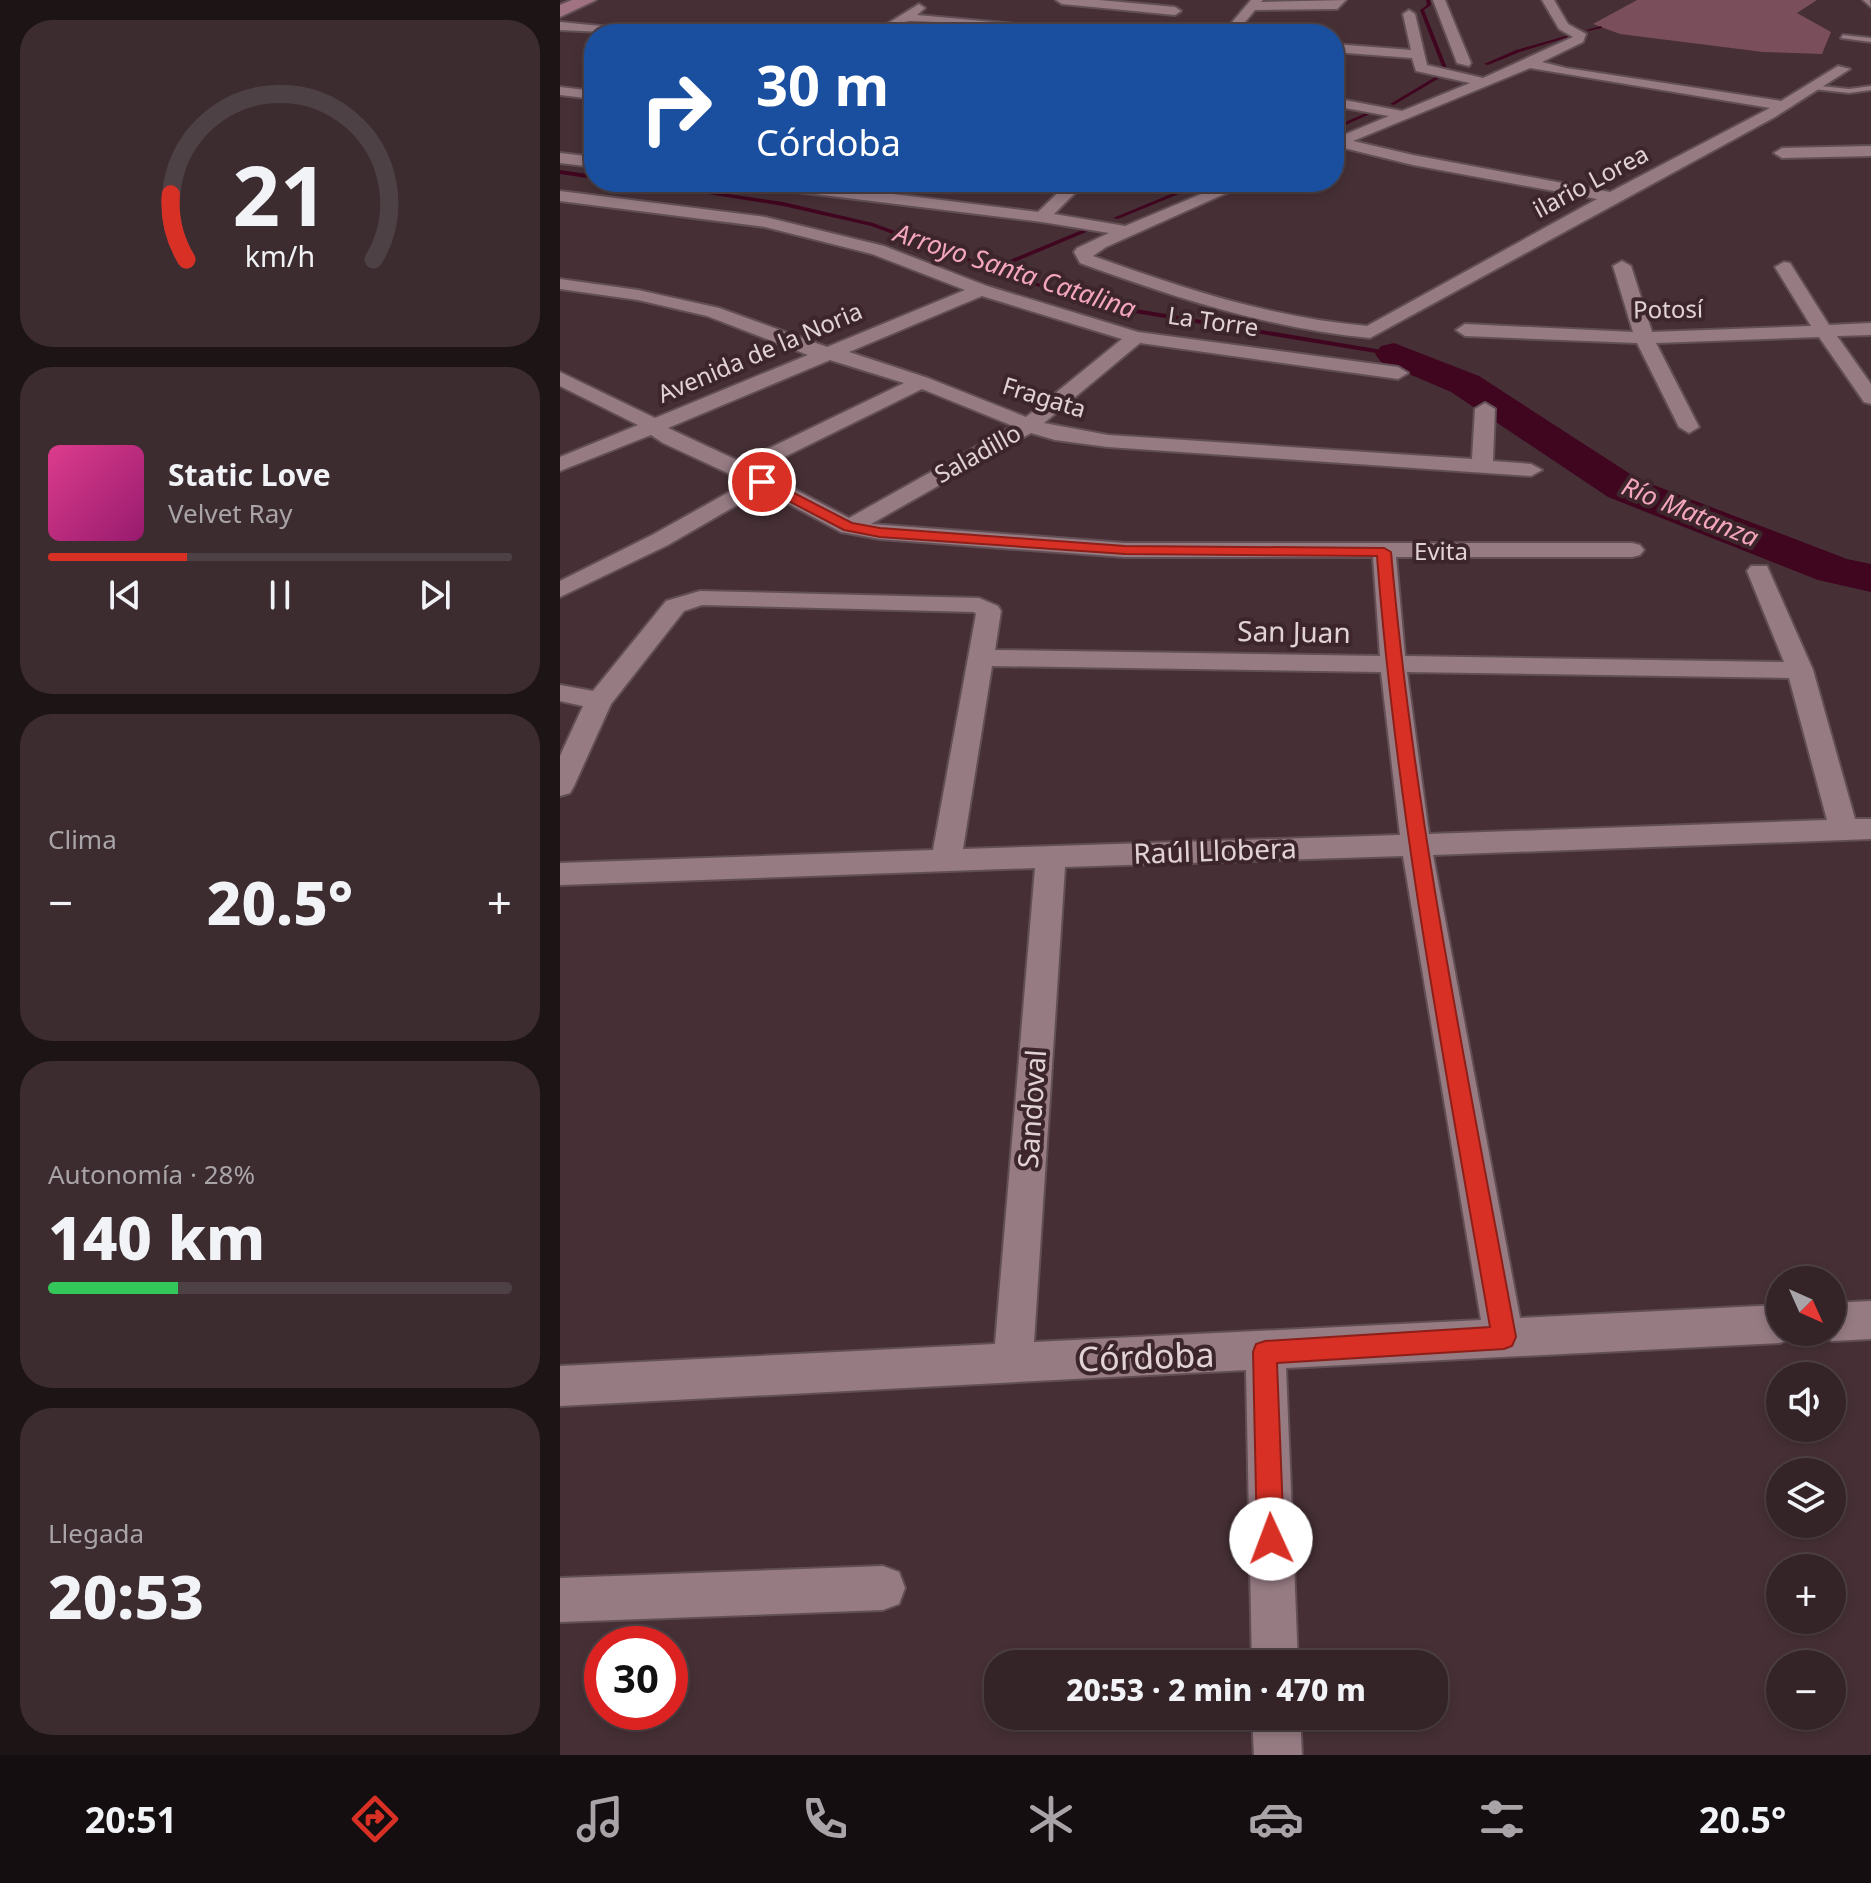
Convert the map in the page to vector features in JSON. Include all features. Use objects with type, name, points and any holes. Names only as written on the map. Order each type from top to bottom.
[{"type":"street","points":[[560,12],[587,0]]},
{"type":"street","points":[[893,24],[931,0]]},
{"type":"street","points":[[1070,0],[1175,11]]},
{"type":"street","points":[[1237,24],[1255,3],[1337,5],[1340,0]]},
{"type":"street","points":[[1439,0],[1464,63]]},
{"type":"street","points":[[1344,140],[1484,82],[1580,37],[1580,34],[1563,26],[1548,0]]},
{"type":"street","points":[[1409,14],[1421,68],[1484,82]]},
{"type":"street","points":[[904,17],[977,24]]},
{"type":"street","points":[[560,26],[584,28]]},
{"type":"street","points":[[1344,49],[1420,55]]},
{"type":"street","points":[[1527,63],[1566,72],[1783,106]]},
{"type":"street","name":"ilario Lorea","points":[[1125,231],[1083,252],[1086,259],[1094,265],[1178,293],[1360,332],[1378,329],[1403,311],[1783,106],[1843,69]]},
{"type":"street","points":[[560,91],[584,94]]},
{"type":"street","points":[[1344,103],[1401,115]]},
{"type":"street","points":[[1344,145],[1612,197]]},
{"type":"street","points":[[1782,153],[1871,151]]},
{"type":"street","points":[[560,158],[584,161]]},
{"type":"street","points":[[838,192],[1042,217],[1125,231],[1219,192]]},
{"type":"street","points":[[1042,217],[1068,192]]},
{"type":"street","name":"La Torre","points":[[563,198],[765,222],[878,250],[981,290],[1136,337],[1398,373]]},
{"type":"street","points":[[1622,266],[1644,338],[1689,427]]},
{"type":"street","points":[[1784,267],[1822,330],[1871,398]]},
{"type":"street","name":"Fragata","points":[[560,284],[688,305],[827,354],[921,382],[1055,434],[1108,441],[1531,470]]},
{"type":"street","name":"Avenida de la Noria","points":[[560,465],[981,290]]},
{"type":"street","name":"Potosí","points":[[1465,330],[1644,338],[1871,329]]},
{"type":"street","name":"Saladillo","points":[[849,527],[1029,425],[1136,337]]},
{"type":"street","name":"Evita","points":[[560,378],[637,415],[670,439],[741,470],[849,527],[880,532],[1125,550],[1632,550]]},
{"type":"street","points":[[741,470],[921,382]]},
{"type":"street","points":[[1482,467],[1485,409]]},
{"type":"street","points":[[560,590],[660,540],[762,482]]},
{"type":"street","points":[[1384,552],[1393,665],[1416,844],[1504,1337]]},
{"type":"street","points":[[1759,571],[1800,670],[1858,830]]},
{"type":"street","points":[[560,786],[599,701],[675,606],[700,598],[979,605],[989,611],[946,860]]},
{"type":"street","name":"San Juan","points":[[979,658],[1800,670]]},
{"type":"street","points":[[560,693],[599,701]]},
{"type":"street","name":"Raúl Llobera","points":[[560,874],[1858,830]]},
{"type":"street","name":"Sandoval","points":[[1013,1363],[1051,856]]},
{"type":"street","points":[[1846,1321],[1871,1320]]},
{"type":"street","name":"Córdoba","points":[[560,1386],[1766,1325]]},
{"type":"street","points":[[1265,1352],[1275,1650]]},
{"type":"street","points":[[560,1600],[883,1588]]},
{"type":"street","points":[[1277,1730],[1278,1755]]},
{"type":"lane","points":[[1866,0],[1871,5]]},
{"type":"lane","points":[[1843,37],[1871,40]]},
{"type":"lane","points":[[1814,87],[1849,91],[1871,88]]},
{"type":"shaded area","points":[[1637,0],[1817,0],[1797,13],[1831,32],[1822,54],[1763,52],[1620,34],[1593,24]]},
{"type":"waterway","points":[[1428,0],[1429,5],[1422,10],[1445,69],[1453,69],[1450,71]]},
{"type":"waterway","points":[[1588,30],[1601,27]]},
{"type":"waterway","points":[[1486,64],[1570,36]]},
{"type":"waterway","points":[[1392,104],[1444,74]]},
{"type":"waterway","points":[[1344,125],[1377,110]]},
{"type":"waterway","name":"Arroyo Santa Catalina","points":[[560,172],[584,176]]},
{"type":"waterway","name":"Arroyo Santa Catalina","points":[[703,192],[783,204],[873,225],[993,269]]},
{"type":"waterway","points":[[1116,218],[1180,192]]},
{"type":"waterway","points":[[993,269],[1094,227]]},
{"type":"waterway","name":"Arroyo Santa Catalina","points":[[993,269],[1117,308],[1394,354]]},
{"type":"waterway","name":"Río Matanza","points":[[1394,354],[1465,384],[1623,488],[1834,570],[1871,578]]},
{"type":"route","points":[[762,482],[849,527],[880,532],[1125,550],[1384,552],[1393,665],[1416,844],[1504,1337],[1265,1352],[1271,1539]]}]
